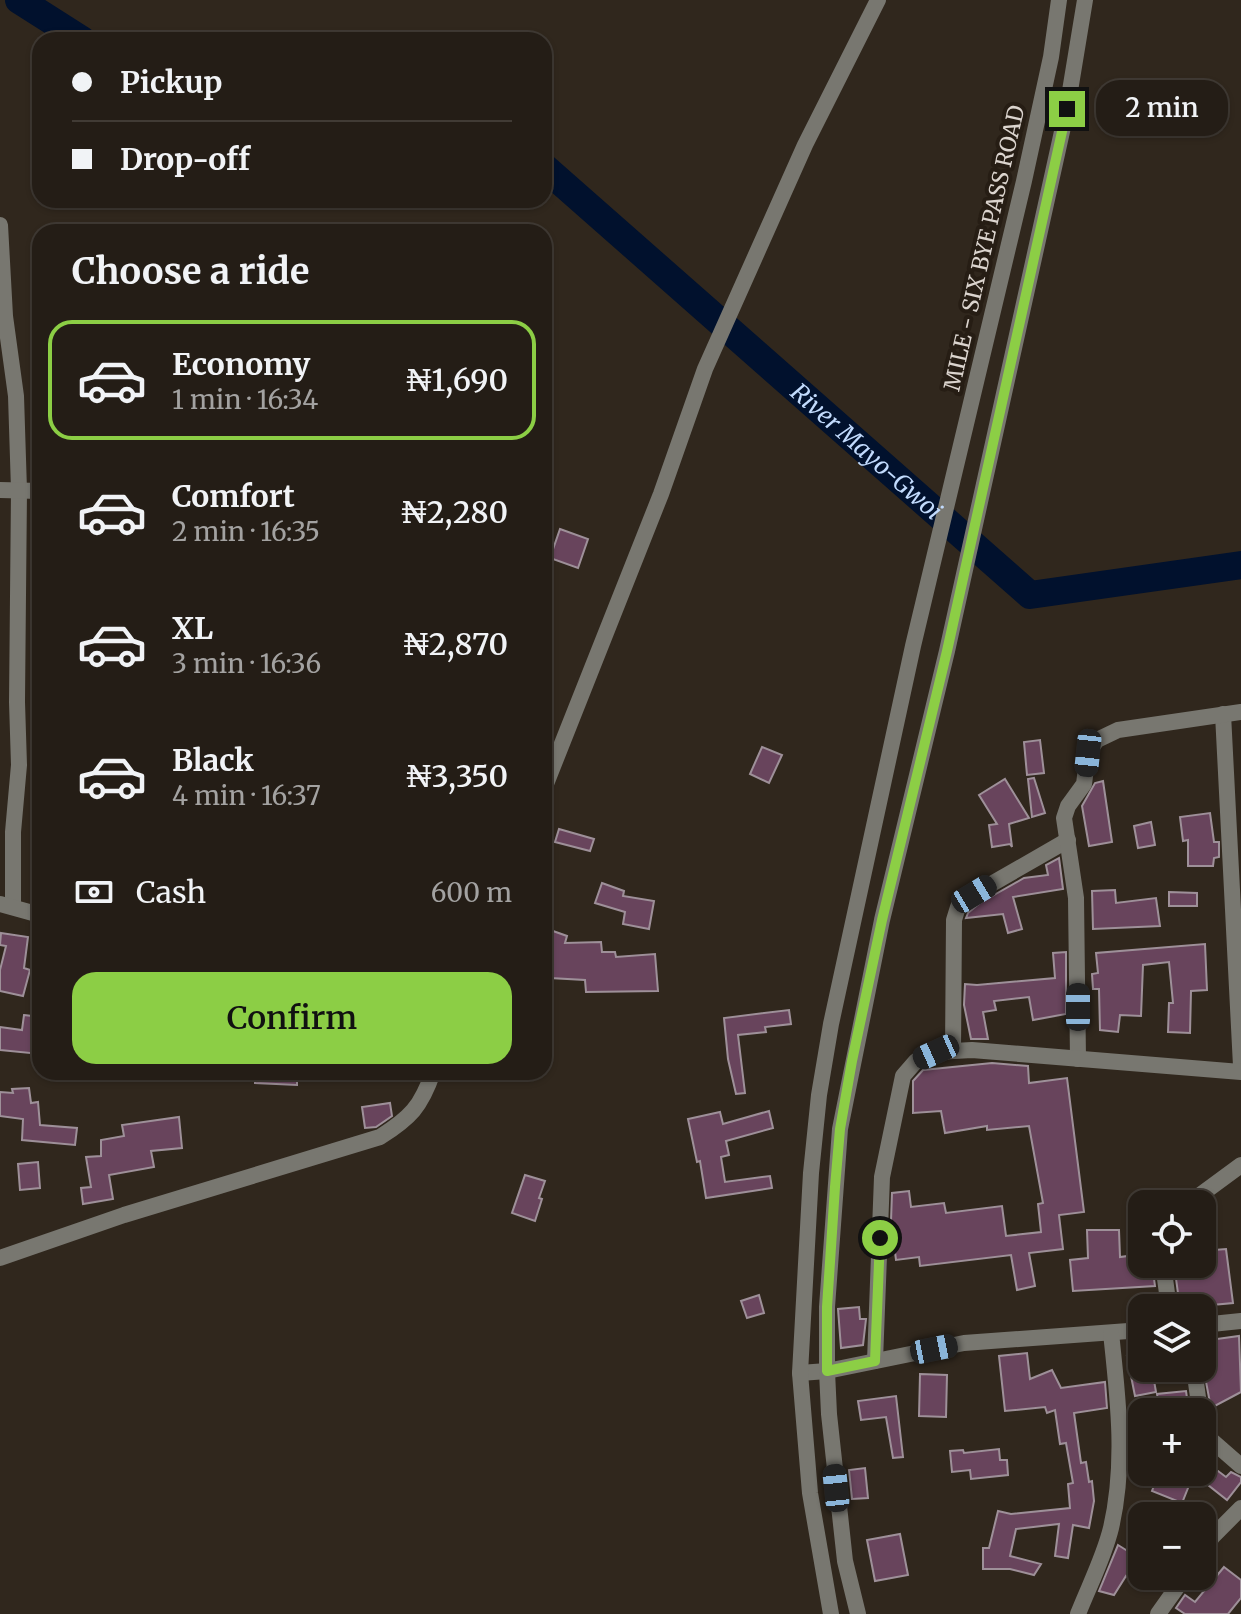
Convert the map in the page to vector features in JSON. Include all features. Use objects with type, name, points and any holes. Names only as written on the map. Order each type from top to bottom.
[{"type":"street","points":[[552,769],[661,494],[705,369],[805,145],[878,0]]},
{"type":"street","name":"MILE - SIX BYE PASS ROAD","points":[[831,1614],[810,1493],[800,1373],[810,1188],[819,1095],[831,1024],[913,646],[1024,181],[1051,57],[1059,0]]},
{"type":"street","points":[[858,1614],[845,1561],[827,1371],[828,1292],[840,1129],[882,920],[947,651],[1067,109],[1085,0]]},
{"type":"street","points":[[0,225],[5,316],[16,396],[19,490],[19,765],[6,906],[32,913]]},
{"type":"street","points":[[0,490],[32,491]]},
{"type":"street","points":[[0,620],[18,622]]},
{"type":"street","points":[[1078,1059],[1076,898],[1064,818],[1068,806],[1084,784],[1088,753],[1097,740],[1118,730],[1241,712]]},
{"type":"street","points":[[875,1361],[882,1177],[903,1076],[916,1061],[936,1052],[972,1050],[1241,1069],[1223,714]]},
{"type":"street","points":[[953,1051],[954,920],[958,907],[974,894],[1068,840]]},
{"type":"street","points":[[0,1258],[124,1215],[380,1137],[406,1121],[424,1099],[430,1080]]},
{"type":"street","points":[[1207,1190],[1241,1165]]},
{"type":"street","points":[[1216,1324],[1241,1321]]},
{"type":"street","points":[[800,1373],[827,1371],[964,1343],[1128,1331]]},
{"type":"street","points":[[1078,1614],[1111,1530],[1120,1477],[1118,1406],[1111,1333]]},
{"type":"street","points":[[1216,1444],[1241,1466]]},
{"type":"street","points":[[1216,1533],[1241,1508]]},
{"type":"street","points":[[1158,1614],[1175,1590]]},
{"type":"building","points":[[560,529],[588,539],[578,568],[552,559]]},
{"type":"building","points":[[1040,740],[1044,773],[1027,775],[1024,742]]},
{"type":"building","points":[[762,747],[782,755],[769,783],[750,774]]},
{"type":"building","points":[[1034,778],[1045,813],[1032,817],[1028,779]]},
{"type":"building","points":[[1005,779],[1029,818],[1009,824],[1012,847],[1010,844],[992,847],[989,825],[997,824],[979,795]]},
{"type":"building","points":[[1103,781],[1112,842],[1089,846],[1082,806],[1095,783]]},
{"type":"building","points":[[1210,813],[1214,842],[1219,842],[1219,857],[1214,858],[1213,866],[1188,866],[1188,840],[1183,841],[1180,817]]},
{"type":"building","points":[[1151,822],[1155,845],[1138,848],[1134,826]]},
{"type":"building","points":[[559,829],[594,839],[590,851],[555,842]]},
{"type":"building","points":[[1059,858],[1063,889],[1013,897],[1022,929],[1008,933],[1003,914],[966,918],[980,903],[1024,878],[1048,875],[1046,865]]},
{"type":"building","points":[[602,883],[624,891],[623,896],[654,901],[649,929],[623,924],[625,912],[595,903]]},
{"type":"building","points":[[1115,890],[1116,903],[1156,898],[1160,926],[1093,929],[1092,891]]},
{"type":"building","points":[[1169,892],[1197,893],[1197,906],[1169,906]]},
{"type":"building","points":[[553,931],[567,936],[565,943],[601,942],[602,952],[615,952],[616,957],[655,954],[658,991],[586,992],[585,980],[552,978]]},
{"type":"building","points":[[1,933],[28,937],[24,968],[30,970],[23,996],[0,991],[0,970],[6,946],[0,945]]},
{"type":"building","points":[[1205,944],[1207,990],[1191,991],[1190,1033],[1168,1032],[1169,1003],[1173,1003],[1169,962],[1143,965],[1141,1016],[1120,1015],[1118,1032],[1100,1030],[1099,989],[1093,989],[1092,974],[1098,973],[1096,953]]},
{"type":"building","points":[[1066,952],[1066,1014],[1033,1020],[1029,997],[994,1001],[996,1010],[983,1012],[988,1039],[971,1039],[964,1005],[965,984],[1055,978],[1053,953]]},
{"type":"building","points":[[789,1010],[791,1024],[765,1027],[766,1032],[738,1035],[745,1093],[736,1094],[728,1059],[724,1018]]},
{"type":"building","points":[[24,1015],[32,1016],[32,1053],[0,1050],[0,1027],[22,1030]]},
{"type":"building","points":[[992,1063],[1028,1066],[1029,1083],[1067,1078],[1084,1212],[1059,1215],[1063,1249],[1029,1253],[1035,1286],[1017,1290],[1011,1255],[920,1266],[919,1257],[896,1260],[891,1221],[892,1193],[909,1191],[911,1207],[944,1203],[946,1213],[1002,1206],[1006,1236],[1041,1232],[1038,1204],[1043,1203],[1029,1126],[987,1130],[987,1126],[945,1133],[941,1111],[913,1113],[913,1081],[923,1070]]},
{"type":"building","points":[[255,1080],[297,1080],[297,1085],[255,1083]]},
{"type":"building","points":[[29,1088],[31,1103],[38,1102],[40,1125],[77,1128],[75,1145],[22,1140],[23,1119],[0,1116],[0,1092],[13,1093],[12,1089]]},
{"type":"building","points":[[390,1103],[392,1116],[376,1127],[365,1128],[362,1107]]},
{"type":"building","points":[[769,1111],[773,1128],[726,1141],[729,1155],[721,1157],[725,1182],[770,1176],[772,1188],[706,1198],[688,1119],[720,1112],[723,1124]]},
{"type":"building","points":[[179,1117],[182,1148],[151,1151],[154,1167],[109,1175],[113,1199],[83,1204],[81,1188],[91,1187],[86,1157],[101,1156],[101,1140],[124,1136],[122,1125]]},
{"type":"building","points":[[38,1162],[40,1188],[20,1190],[18,1164]]},
{"type":"building","points":[[525,1175],[545,1181],[535,1221],[512,1213]]},
{"type":"building","points":[[1087,1230],[1119,1230],[1120,1257],[1128,1256],[1128,1278],[1154,1278],[1155,1286],[1073,1291],[1070,1260],[1088,1258]]},
{"type":"building","points":[[1226,1249],[1233,1303],[1216,1305],[1216,1294],[1178,1294],[1176,1278],[1216,1278],[1216,1250]]},
{"type":"building","points":[[759,1295],[764,1313],[747,1318],[741,1301]]},
{"type":"building","points":[[859,1307],[860,1319],[866,1319],[863,1345],[841,1348],[838,1309]]},
{"type":"building","points":[[1239,1336],[1241,1392],[1216,1405],[1216,1398],[1209,1398],[1206,1382],[1216,1382],[1216,1339]]},
{"type":"building","points":[[1027,1353],[1030,1379],[1052,1370],[1061,1388],[1105,1382],[1107,1408],[1074,1413],[1081,1463],[1086,1462],[1094,1501],[1089,1528],[1073,1525],[1068,1558],[1055,1556],[1059,1524],[1016,1529],[1010,1556],[1041,1564],[1034,1575],[1010,1569],[983,1569],[983,1548],[989,1548],[998,1511],[1011,1514],[1070,1508],[1068,1484],[1073,1483],[1066,1443],[1060,1444],[1055,1410],[1047,1413],[1045,1407],[1005,1411],[999,1356]]},
{"type":"building","points":[[920,1374],[947,1375],[946,1417],[919,1416]]},
{"type":"building","points":[[1132,1382],[1154,1382],[1156,1392],[1135,1396]]},
{"type":"building","points":[[1186,1391],[1187,1398],[1158,1398],[1157,1394]]},
{"type":"building","points":[[896,1396],[903,1457],[893,1458],[886,1417],[861,1420],[858,1401]]},
{"type":"building","points":[[999,1449],[1000,1460],[1007,1460],[1008,1475],[971,1479],[970,1470],[952,1472],[950,1451],[963,1450],[964,1453]]},
{"type":"building","points":[[865,1468],[868,1498],[852,1499],[849,1470]]},
{"type":"building","points":[[1216,1470],[1226,1477],[1231,1472],[1241,1477],[1241,1482],[1227,1500],[1209,1486],[1216,1486]]},
{"type":"building","points":[[1154,1486],[1189,1486],[1182,1502],[1152,1491]]},
{"type":"building","points":[[900,1534],[908,1575],[875,1581],[867,1540]]},
{"type":"building","points":[[1118,1545],[1128,1551],[1128,1577],[1114,1595],[1099,1591]]},
{"type":"building","points":[[1224,1567],[1241,1580],[1241,1598],[1228,1614],[1185,1614],[1176,1608],[1185,1595],[1195,1602],[1205,1590],[1216,1590],[1216,1577]]},
{"type":"waterway","name":"River Mayo-Gwoi","points":[[19,0],[69,32]]},
{"type":"waterway","name":"River Mayo-Gwoi","points":[[552,174],[1030,595],[1241,565]]},
{"type":"route","points":[[880,1238],[875,1361],[827,1371],[827,1307],[835,1187],[840,1129],[852,1061],[1067,109]]}]
